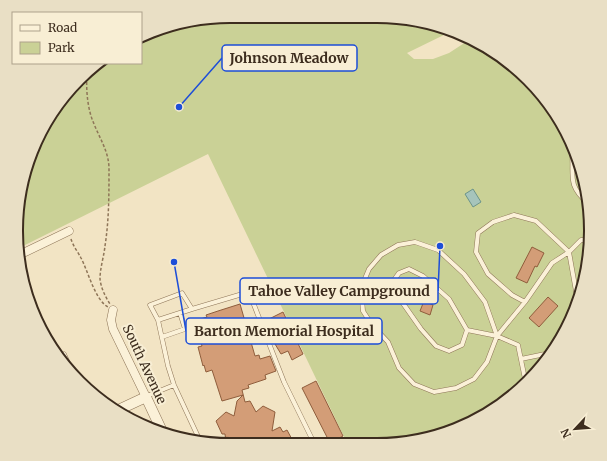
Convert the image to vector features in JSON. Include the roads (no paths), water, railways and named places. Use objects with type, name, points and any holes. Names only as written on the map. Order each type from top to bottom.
[{"type":"street","points":[[24,252],[69,231]]},
{"type":"street","name":"South Avenue","points":[[113,310],[111,320],[113,329],[159,425]]},
{"type":"street","points":[[123,408],[146,397]]},
{"type":"lane","points":[[572,161],[572,183],[581,197]]},
{"type":"lane","points":[[525,302],[512,295],[488,274],[476,252],[478,233],[493,222],[514,215],[536,221],[569,252],[576,289]]},
{"type":"lane","points":[[498,336],[484,302],[464,274],[438,250],[415,242],[398,245],[381,255],[369,269],[361,288],[363,310],[372,325],[388,342],[399,368],[414,384],[434,392],[456,388],[474,379],[486,362],[498,336],[525,302],[552,263],[569,252],[580,240],[584,240]]},
{"type":"lane","points":[[467,330],[462,345],[449,351],[436,346],[421,329],[395,292],[394,280],[399,273],[409,269],[423,276],[449,299],[467,330],[498,336],[518,345],[525,375]]},
{"type":"lane","points":[[158,320],[192,308],[249,292],[284,382],[312,438]]},
{"type":"lane","points":[[192,308],[182,293],[150,305],[158,320],[168,366],[174,385],[197,435]]},
{"type":"lane","points":[[162,337],[185,330],[180,313]]},
{"type":"lane","points":[[521,359],[543,354]]},
{"type":"lane","points":[[146,397],[174,385]]},
{"type":"water","points":[[473,189],[481,202],[473,207],[465,194]]},
{"type":"place","name":"Johnson Meadow","points":[[179,107]]},
{"type":"place","name":"Tahoe Valley Campground","points":[[440,246]]},
{"type":"place","name":"Barton Memorial Hospital","points":[[174,262]]}]
